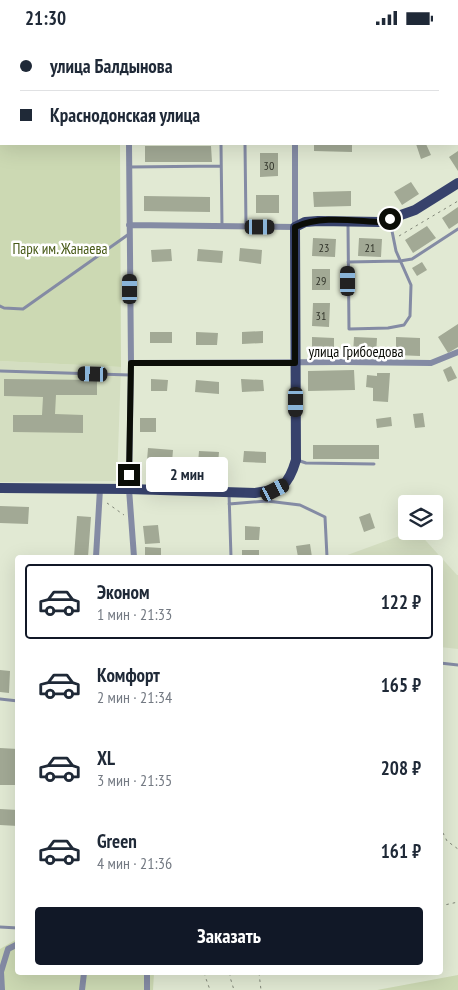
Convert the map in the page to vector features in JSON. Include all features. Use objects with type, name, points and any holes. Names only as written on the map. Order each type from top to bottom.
[{"type":"main road","points":[[0,488],[100,495],[129,489],[255,493],[275,490],[286,484],[292,475],[296,460],[295,227],[305,222],[318,221],[381,222],[415,210],[458,183]]},
{"type":"street","points":[[129,145],[131,363],[129,489],[134,555]]},
{"type":"street","points":[[130,225],[295,227],[294,145]]},
{"type":"street","name":"улица Грибоедова","points":[[131,363],[431,363],[458,352]]},
{"type":"street","points":[[96,555],[100,495]]},
{"type":"street","points":[[2,990],[1,972],[8,949],[15,946]]},
{"type":"street","points":[[82,990],[84,975]]},
{"type":"street","points":[[147,975],[147,990]]},
{"type":"lane","points":[[221,145],[222,226]]},
{"type":"lane","points":[[245,145],[246,227]]},
{"type":"lane","points":[[129,167],[221,166]]},
{"type":"lane","points":[[349,221],[349,329],[388,328],[404,325],[410,316],[411,285],[400,261],[390,219]]},
{"type":"lane","points":[[348,262],[412,259],[458,229]]},
{"type":"lane","points":[[0,306],[23,309],[130,233]]},
{"type":"lane","points":[[0,371],[130,375]]},
{"type":"lane","points":[[296,460],[306,463],[374,464]]},
{"type":"lane","points":[[229,492],[231,555]]},
{"type":"lane","points":[[229,504],[268,501],[300,505],[324,517],[327,555]]},
{"type":"lane","points":[[443,663],[458,665]]},
{"type":"lane","points":[[0,699],[15,701]]},
{"type":"lane","points":[[0,927],[15,928]]},
{"type":"path","points":[[394,238],[403,235],[458,201]]},
{"type":"path","points":[[100,495],[132,523]]},
{"type":"path","points":[[443,833],[447,841],[458,849]]},
{"type":"path","points":[[443,905],[458,902]]},
{"type":"path","points":[[205,975],[210,990]]},
{"type":"path","points":[[230,975],[234,990]]},
{"type":"path","points":[[259,975],[262,990]]},
{"type":"shaded area","points":[[0,361],[121,367],[117,481],[0,482]]},
{"type":"shaded area","points":[[398,536],[398,540],[425,540],[439,555],[347,555]]},
{"type":"shaded area","points":[[443,560],[458,575],[458,649],[443,647]]},
{"type":"green space","name":"Парк им. Жанаева","points":[[0,145],[120,145],[121,367],[0,361]]},
{"type":"green space","points":[[15,940],[15,975],[154,975],[153,990],[0,990],[0,949]]},
{"type":"green space","points":[[458,975],[458,990],[377,990]]},
{"type":"building","points":[[314,145],[352,145],[352,152],[314,151]]},
{"type":"building","points":[[416,145],[426,145],[431,155],[421,159]]},
{"type":"building","points":[[145,146],[211,146],[212,162],[145,162]]},
{"type":"building","points":[[458,151],[458,171],[449,157]]},
{"type":"building","points":[[260,153],[278,153],[278,176],[260,177]]},
{"type":"building","points":[[411,182],[419,194],[402,205],[394,192]]},
{"type":"building","points":[[351,191],[351,206],[314,207],[313,192]]},
{"type":"building","points":[[256,195],[279,195],[279,213],[256,213]]},
{"type":"building","points":[[144,196],[210,197],[210,212],[144,211]]},
{"type":"building","points":[[458,207],[458,223],[449,229],[442,218]]},
{"type":"building","points":[[427,226],[436,238],[413,253],[405,240]]},
{"type":"building","points":[[313,238],[336,239],[335,257],[312,256]]},
{"type":"building","points":[[359,238],[382,239],[381,257],[358,256]]},
{"type":"building","points":[[240,248],[262,250],[261,264],[239,261]]},
{"type":"building","points":[[171,249],[172,261],[152,262],[151,250]]},
{"type":"building","points":[[198,249],[223,251],[222,263],[197,261]]},
{"type":"building","points":[[422,262],[427,270],[417,276],[412,268]]},
{"type":"building","points":[[312,269],[330,269],[330,290],[312,290]]},
{"type":"building","points":[[313,303],[330,303],[329,327],[312,326]]},
{"type":"building","points":[[458,324],[458,347],[448,353],[438,337]]},
{"type":"building","points":[[263,331],[263,343],[242,344],[242,332]]},
{"type":"building","points":[[150,332],[172,332],[172,343],[150,343]]},
{"type":"building","points":[[196,332],[218,333],[217,345],[196,345]]},
{"type":"building","points":[[312,337],[334,338],[334,356],[312,355]]},
{"type":"building","points":[[354,337],[377,338],[376,355],[353,354]]},
{"type":"building","points":[[396,337],[420,338],[420,356],[396,355]]},
{"type":"building","points":[[451,366],[457,378],[448,382],[443,370]]},
{"type":"building","points":[[354,370],[355,390],[308,391],[308,371]]},
{"type":"building","points":[[377,373],[390,373],[388,402],[373,401],[373,388],[366,387],[367,375],[377,376]]},
{"type":"building","points":[[4,379],[97,380],[97,395],[56,395],[55,414],[83,415],[83,433],[13,432],[13,415],[42,415],[43,397],[4,396]]},
{"type":"building","points":[[151,379],[168,380],[167,391],[151,391]]},
{"type":"building","points":[[241,379],[263,380],[264,391],[242,392]]},
{"type":"building","points":[[196,380],[219,382],[219,394],[195,392]]},
{"type":"building","points":[[423,413],[425,427],[415,428],[413,414]]},
{"type":"building","points":[[391,417],[392,426],[377,428],[376,419]]},
{"type":"building","points":[[140,418],[156,418],[156,432],[140,432]]},
{"type":"building","points":[[313,445],[379,445],[379,459],[313,459]]},
{"type":"building","points":[[148,448],[173,450],[172,462],[147,461]]},
{"type":"building","points":[[199,451],[219,452],[218,464],[198,463]]},
{"type":"building","points":[[244,451],[266,452],[266,463],[243,462]]},
{"type":"building","points":[[0,506],[29,507],[28,524],[0,523]]},
{"type":"building","points":[[370,513],[375,528],[364,532],[359,517]]},
{"type":"building","points":[[77,516],[91,517],[88,555],[74,555]]},
{"type":"building","points":[[158,525],[160,543],[145,544],[143,526]]},
{"type":"building","points":[[245,526],[260,527],[259,540],[245,540]]},
{"type":"building","points":[[310,544],[312,555],[298,555],[296,546]]},
{"type":"building","points":[[145,547],[161,548],[161,555],[145,555]]},
{"type":"building","points":[[242,550],[259,550],[259,555],[242,555]]},
{"type":"building","points":[[0,670],[10,671],[9,693],[0,692]]},
{"type":"building","points":[[0,748],[15,749],[15,785],[0,785]]},
{"type":"building","points":[[0,809],[15,810],[15,826],[0,825]]},
{"type":"route","points":[[129,475],[131,363],[295,363],[295,227],[305,222],[381,222],[390,219]]}]
